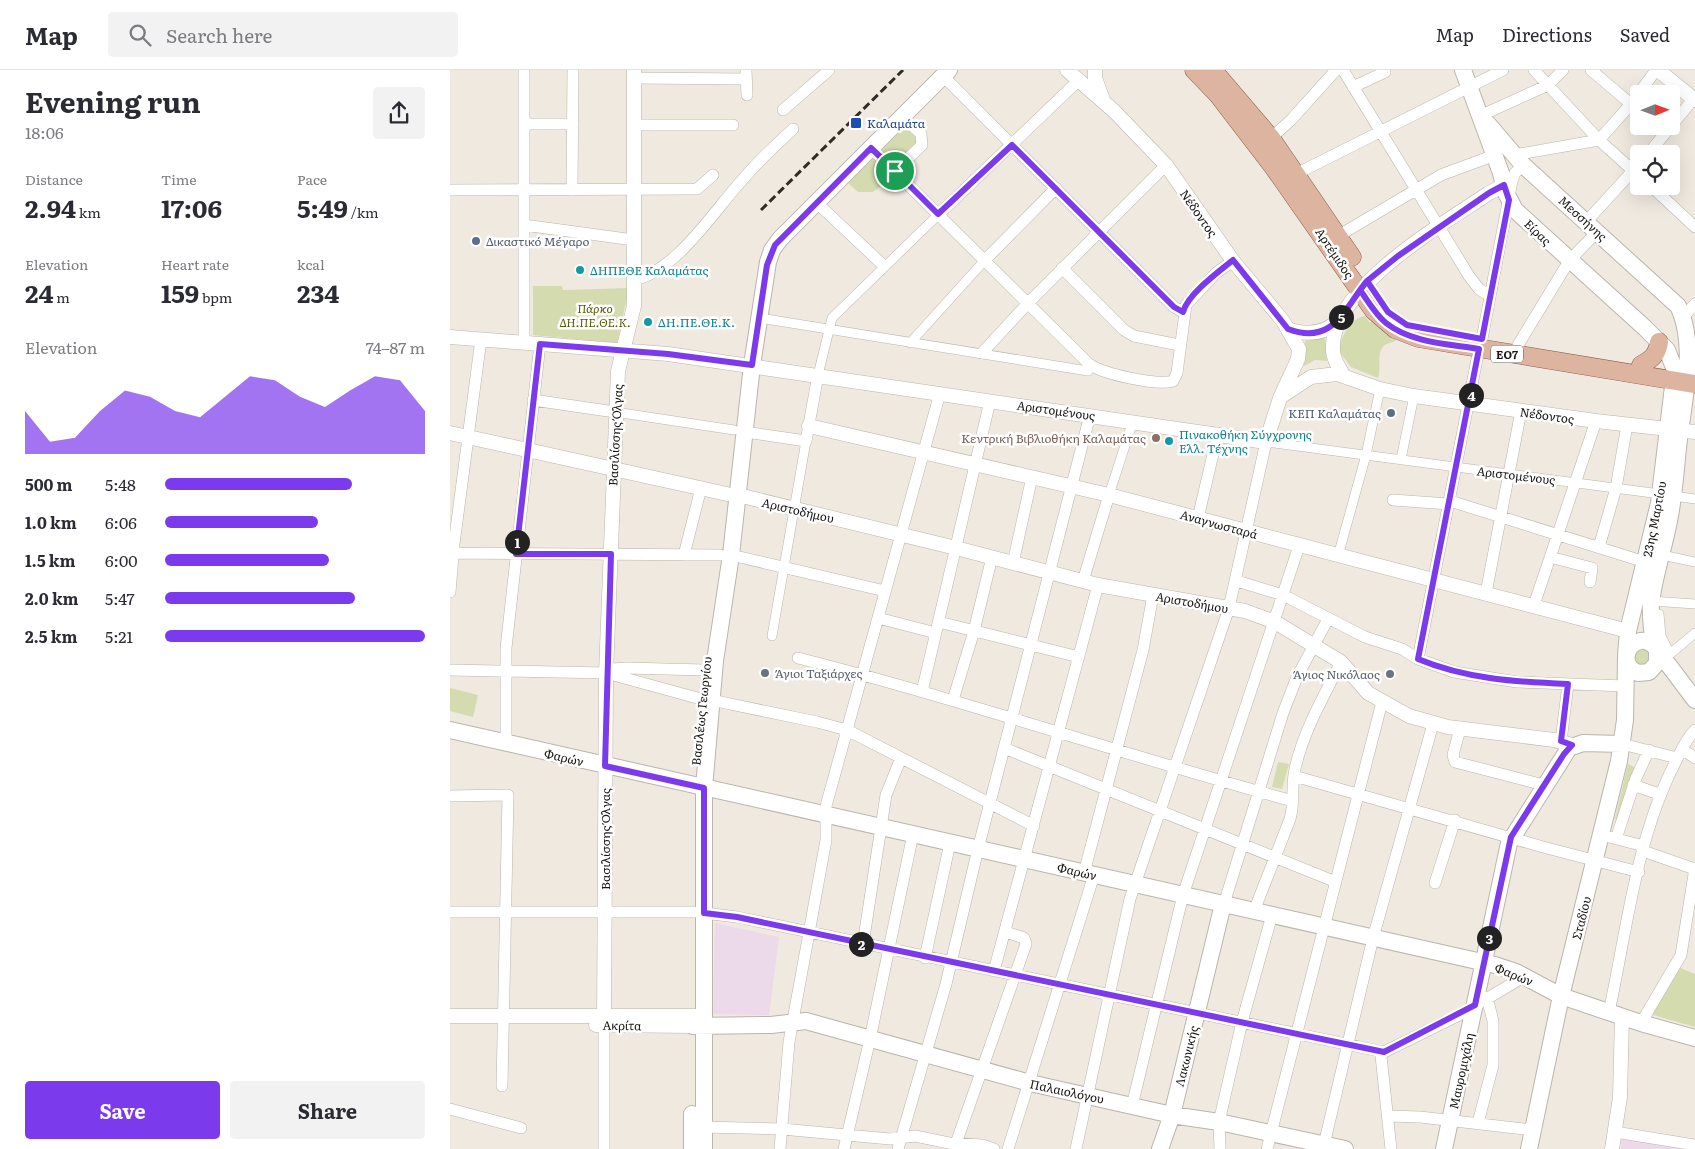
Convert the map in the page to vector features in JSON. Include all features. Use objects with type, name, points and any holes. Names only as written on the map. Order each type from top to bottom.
[{"type":"main road","name":"Αρτέμιδος","points":[[1194,70],[1237,118],[1308,215],[1363,285]]},
{"type":"main road","name":"Αρτέμιδος","points":[[1213,70],[1271,138],[1338,236],[1374,311],[1395,330],[1418,338],[1481,344],[1518,345],[1641,366],[1687,379]]},
{"type":"main road","name":"Είρας","points":[[1463,70],[1495,155],[1506,192],[1519,214],[1645,328],[1662,341],[1687,379]]},
{"type":"main road","name":"Βασιλέως Γεωργίου","points":[[692,1149],[698,1021],[699,786],[706,700],[726,555],[747,365],[760,318],[767,265],[772,250],[780,239],[946,73]]},
{"type":"main road","name":"Μεσσήνης","points":[[1478,110],[1519,160],[1690,316]]},
{"type":"main road","points":[[1641,366],[1653,359],[1662,341],[1682,340],[1689,335],[1690,316]]},
{"type":"main road","points":[[1687,379],[1692,348],[1690,316]]},
{"type":"main road","name":"Αρτέμιδος","points":[[1481,344],[1687,379]]},
{"type":"main road","name":"23ης Μαρτίου","points":[[1625,686],[1628,631],[1646,562],[1667,495],[1681,430],[1687,379]]},
{"type":"main road","name":"23ης Μαρτίου","points":[[1655,647],[1655,601],[1662,554],[1667,495]]},
{"type":"main road","name":"Βασιλέως Γεωργίου","points":[[706,700],[704,670],[726,555]]},
{"type":"main road","points":[[1678,678],[1633,670],[1626,656],[1628,648],[1636,641],[1647,641],[1655,647],[1694,697]]},
{"type":"main road","points":[[1625,686],[1631,679],[1647,672],[1657,663],[1655,647]]},
{"type":"main road","name":"Σταδίου","points":[[1529,1149],[1561,996],[1595,861],[1609,837],[1622,744],[1625,686]]},
{"type":"main road","name":"Φαρών","points":[[450,730],[1483,962],[1525,976],[1561,996],[1640,1023],[1695,1038]]},
{"type":"main road","name":"Αριστοδήμου","points":[[1567,743],[1622,744]]},
{"type":"main road","name":"Μαυρομιχάλη","points":[[1444,1149],[1481,1001],[1483,962],[1511,837],[1544,785],[1567,743]]},
{"type":"main road","name":"Λακωνικής","points":[[1160,1149],[1172,1115],[1223,904]]},
{"type":"main road","name":"Βασιλέως Γεωργίου","points":[[698,1021],[704,1149]]},
{"type":"main road","name":"Ακρίτα","points":[[698,1021],[771,1025],[793,1021]]},
{"type":"main road","name":"Παλαιολόγου","points":[[793,1021],[810,1022],[1030,1083],[1172,1115],[1219,1122],[1269,1141],[1344,1149]]},
{"type":"street","points":[[524,70],[524,343]]},
{"type":"street","points":[[572,190],[573,70]]},
{"type":"street","points":[[783,110],[829,70]]},
{"type":"street","name":"Νέδοντος","points":[[1067,70],[1103,100],[1142,138],[1166,165],[1233,260],[1288,329],[1300,352],[1280,398],[1266,442]]},
{"type":"street","points":[[1095,70],[1095,78],[1103,100]]},
{"type":"street","points":[[1271,138],[1291,120],[1336,70]]},
{"type":"street","points":[[1343,70],[1476,287],[1490,296]]},
{"type":"street","points":[[1296,174],[1503,70]]},
{"type":"street","points":[[1534,70],[1599,140],[1630,164]]},
{"type":"street","points":[[1478,110],[1548,85],[1563,70]]},
{"type":"street","points":[[1591,70],[1630,103]]},
{"type":"street","points":[[1649,85],[1658,70],[1695,99],[1680,113]]},
{"type":"street","points":[[1354,87],[1385,72]]},
{"type":"street","points":[[946,73],[1012,145],[1174,307],[1183,312]]},
{"type":"street","points":[[634,74],[746,75],[746,95]]},
{"type":"street","name":"Βασιλίσσης Όλγας","points":[[604,1149],[606,673],[615,412],[618,370],[632,314],[634,280],[634,74]]},
{"type":"street","points":[[772,636],[818,375],[832,318],[1079,80]]},
{"type":"street","points":[[1418,659],[1481,344],[1506,192],[1519,160],[1599,140],[1630,112]]},
{"type":"street","points":[[895,171],[922,145],[921,134],[903,117]]},
{"type":"street","points":[[524,124],[573,124]]},
{"type":"street","points":[[634,125],[733,125]]},
{"type":"street","points":[[634,280],[649,277],[662,269],[714,214],[743,178],[793,129]]},
{"type":"street","points":[[871,148],[1089,364],[1098,370],[1159,382],[1173,381],[1176,373],[1183,312],[1188,303],[1210,279],[1233,260]]},
{"type":"street","points":[[1338,236],[1446,173],[1495,155]]},
{"type":"street","points":[[982,352],[1062,268],[1166,165]]},
{"type":"street","points":[[450,190],[696,189],[713,175]]},
{"type":"street","points":[[1518,345],[1592,226],[1630,179]]},
{"type":"street","points":[[910,343],[985,260],[1056,188]]},
{"type":"street","points":[[1343,375],[1332,350],[1335,334],[1343,316],[1363,285],[1439,227],[1489,193],[1506,192]]},
{"type":"street","points":[[1661,195],[1694,222]]},
{"type":"street","points":[[817,203],[884,266]]},
{"type":"street","points":[[524,225],[634,240]]},
{"type":"street","points":[[1062,268],[1124,330],[1134,336],[1179,345]]},
{"type":"street","points":[[1288,329],[1304,333],[1318,332],[1331,326],[1343,316]]},
{"type":"street","points":[[760,318],[910,343],[982,352],[1088,371]]},
{"type":"street","name":"Αριστομένους","points":[[450,337],[668,354],[940,393],[990,402],[1218,433],[1266,442],[1695,499]]},
{"type":"street","points":[[450,592],[452,553],[481,339]]},
{"type":"street","points":[[506,743],[504,672],[527,448],[540,344]]},
{"type":"street","points":[[1280,398],[1311,377],[1331,373],[1343,375]]},
{"type":"street","name":"Νέδοντος","points":[[1343,375],[1380,389],[1414,396],[1627,425],[1681,430]]},
{"type":"street","points":[[1338,556],[1366,455],[1380,389]]},
{"type":"street","points":[[780,1149],[788,1045],[826,840],[825,815],[940,393]]},
{"type":"street","points":[[1400,459],[1414,396]]},
{"type":"street","points":[[533,400],[806,441]]},
{"type":"street","points":[[922,692],[990,402]]},
{"type":"street","points":[[1486,593],[1521,411]]},
{"type":"street","points":[[898,1149],[952,963],[989,804],[1090,415]]},
{"type":"street","points":[[1083,582],[1133,421]]},
{"type":"street","points":[[1534,605],[1596,421]]},
{"type":"street","points":[[1599,547],[1616,488],[1627,425]]},
{"type":"street","name":"Αναγνωσταρά","points":[[809,426],[1109,495],[1628,631]]},
{"type":"street","name":"Αριστοδήμου","points":[[450,433],[527,448],[732,494],[901,534],[1083,582],[1230,608],[1275,622],[1341,662],[1358,684],[1382,702],[1409,716],[1434,724],[1460,729],[1567,743]]},
{"type":"street","points":[[1198,518],[1218,433]]},
{"type":"street","points":[[1076,1149],[1134,884],[1230,608],[1266,442]]},
{"type":"street","points":[[1013,563],[1032,477]]},
{"type":"street","points":[[684,555],[701,488]]},
{"type":"street","points":[[1393,500],[1449,503],[1646,562]]},
{"type":"street","points":[[1132,1106],[1183,895],[1299,546]]},
{"type":"street","points":[[452,553],[726,555],[885,591]]},
{"type":"street","points":[[1662,554],[1695,562]]},
{"type":"street","points":[[953,700],[974,631],[992,557]]},
{"type":"street","points":[[1550,557],[1592,568],[1590,582]]},
{"type":"street","points":[[1237,580],[1283,595],[1328,619],[1375,641],[1402,649],[1418,659],[1472,676],[1518,682],[1625,686]]},
{"type":"street","points":[[994,971],[1026,860],[1098,585]]},
{"type":"street","points":[[1008,1149],[1060,984],[1089,874],[1116,751],[1143,650],[1154,595]]},
{"type":"street","points":[[1695,604],[1655,601],[1662,636],[1670,654],[1695,633]]},
{"type":"street","points":[[878,618],[937,628],[974,631],[1079,657]]},
{"type":"street","points":[[1223,904],[1260,792],[1283,713],[1297,677],[1328,619]]},
{"type":"street","points":[[798,658],[953,700],[1116,751],[1293,801]]},
{"type":"street","points":[[1254,911],[1290,819],[1294,776],[1312,722],[1341,662]]},
{"type":"street","points":[[606,673],[613,669],[626,668],[704,670]]},
{"type":"street","points":[[450,670],[606,673],[706,700],[817,722],[847,730],[1034,826]]},
{"type":"street","points":[[1567,743],[1568,684]]},
{"type":"street","points":[[1269,1141],[1382,702]]},
{"type":"street","points":[[1323,1147],[1373,938],[1434,724]]},
{"type":"street","points":[[1460,729],[1453,755],[1455,762],[1544,785]]},
{"type":"street","points":[[1612,1149],[1620,1097],[1616,1014],[1639,872],[1659,794],[1695,730]]},
{"type":"street","points":[[1622,744],[1695,758]]},
{"type":"street","points":[[1004,748],[1336,882]]},
{"type":"street","name":"Σταδίου","points":[[1609,837],[1649,750]]},
{"type":"street","points":[[862,944],[887,788],[901,758]]},
{"type":"street","points":[[1294,776],[1639,872]]},
{"type":"street","points":[[1633,785],[1659,794]]},
{"type":"street","points":[[450,796],[508,796],[504,912],[502,1086]]},
{"type":"street","points":[[1436,883],[1455,820]]},
{"type":"street","points":[[844,1149],[870,1039],[913,834]]},
{"type":"street","points":[[1609,837],[1695,869],[1681,955],[1640,1023]]},
{"type":"street","points":[[925,958],[950,843]]},
{"type":"street","points":[[450,912],[699,913],[737,917],[925,958],[1060,984],[1384,1052]]},
{"type":"street","points":[[1220,1149],[1219,1122],[1242,1022],[1272,915]]},
{"type":"street","points":[[956,1146],[1016,975],[1026,941],[1024,938],[1006,932]]},
{"type":"street","points":[[1391,1149],[1389,1116],[1381,1056],[1384,1052],[1525,976]]},
{"type":"street","points":[[1478,1123],[1493,1065],[1494,1021],[1481,1001]]},
{"type":"street","name":"Ακρίτα","points":[[450,1016],[503,1021]]},
{"type":"street","name":"Ακρίτα","points":[[450,1025],[503,1021],[698,1021]]},
{"type":"street","points":[[450,1109],[521,1128]]},
{"type":"street","points":[[1389,1116],[1450,1120],[1533,1130]]},
{"type":"street","points":[[704,1127],[848,1134],[890,1139],[902,1137],[928,1144],[956,1146],[977,1144],[994,1149]]},
{"type":"street","points":[[1615,1132],[1695,1145]]},
{"type":"shaded area","points":[[715,923],[779,937],[769,1015],[713,1014]]},
{"type":"shaded area","points":[[1622,1138],[1687,1149],[1621,1149]]},
{"type":"green space","points":[[905,127],[925,146],[891,179],[873,192],[858,192],[848,183]]},
{"type":"green space","name":"Πάρκο ΔΗ.ΠΕ.ΘΕ.Κ.","points":[[533,286],[562,286],[563,290],[629,288],[617,343],[533,335]]},
{"type":"green space","points":[[1365,316],[1370,323],[1373,320],[1396,340],[1386,344],[1380,352],[1378,378],[1351,367],[1339,351],[1347,329],[1354,321]]},
{"type":"green space","points":[[1325,338],[1327,361],[1315,360],[1304,366],[1305,341]]},
{"type":"green space","points":[[1648,648],[1651,662],[1643,667],[1634,662],[1635,650]]},
{"type":"green space","points":[[450,688],[478,695],[473,717],[450,711]]},
{"type":"green space","points":[[1278,762],[1289,764],[1282,789],[1272,787]]},
{"type":"green space","points":[[1628,764],[1636,768],[1618,820],[1615,819]]},
{"type":"green space","points":[[1678,967],[1695,974],[1695,1027],[1650,1014]]},
{"type":"railway","points":[[761,210],[903,70]]},
{"type":"place","name":"Καλαμάτα","points":[[856,123]]},
{"type":"place","name":"Δικαστικό Μέγαρο","points":[[476,241]]},
{"type":"place","name":"ΔΗΠΕΘΕ Καλαμάτας","points":[[580,270]]},
{"type":"place","name":"ΔΗ.ΠΕ.ΘΕ.Κ.","points":[[648,322]]},
{"type":"place","name":"ΚΕΠ Καλαμάτας","points":[[1391,413]]},
{"type":"place","name":"Κεντρική Βιβλιοθήκη Καλαμάτας","points":[[1156,438]]},
{"type":"place","name":"Πινακοθήκη Σύγχρονης Ελλ. Τέχνης","points":[[1169,441]]},
{"type":"place","name":"Άγιοι Ταξιάρχες","points":[[765,673]]},
{"type":"place","name":"Άγιος Νικόλαος","points":[[1390,674]]},
{"type":"route","points":[[895,171],[871,148],[775,245],[767,265],[752,365],[668,354],[540,344],[516,554],[611,554],[606,673],[605,766],[704,788],[704,913],[737,917],[1384,1052],[1475,1005],[1511,837],[1564,754],[1572,745],[1561,741],[1568,684],[1518,682],[1472,676],[1454,672],[1418,659],[1479,349],[1418,338],[1395,330],[1374,311],[1360,290],[1367,281],[1398,256],[1489,193],[1504,185],[1509,200],[1482,339],[1419,329],[1407,325],[1388,312],[1367,281],[1360,290],[1343,316],[1323,331],[1304,333],[1288,329],[1233,260],[1210,279],[1186,305],[1183,312],[1174,307],[1012,145],[938,214],[895,171]]}]
